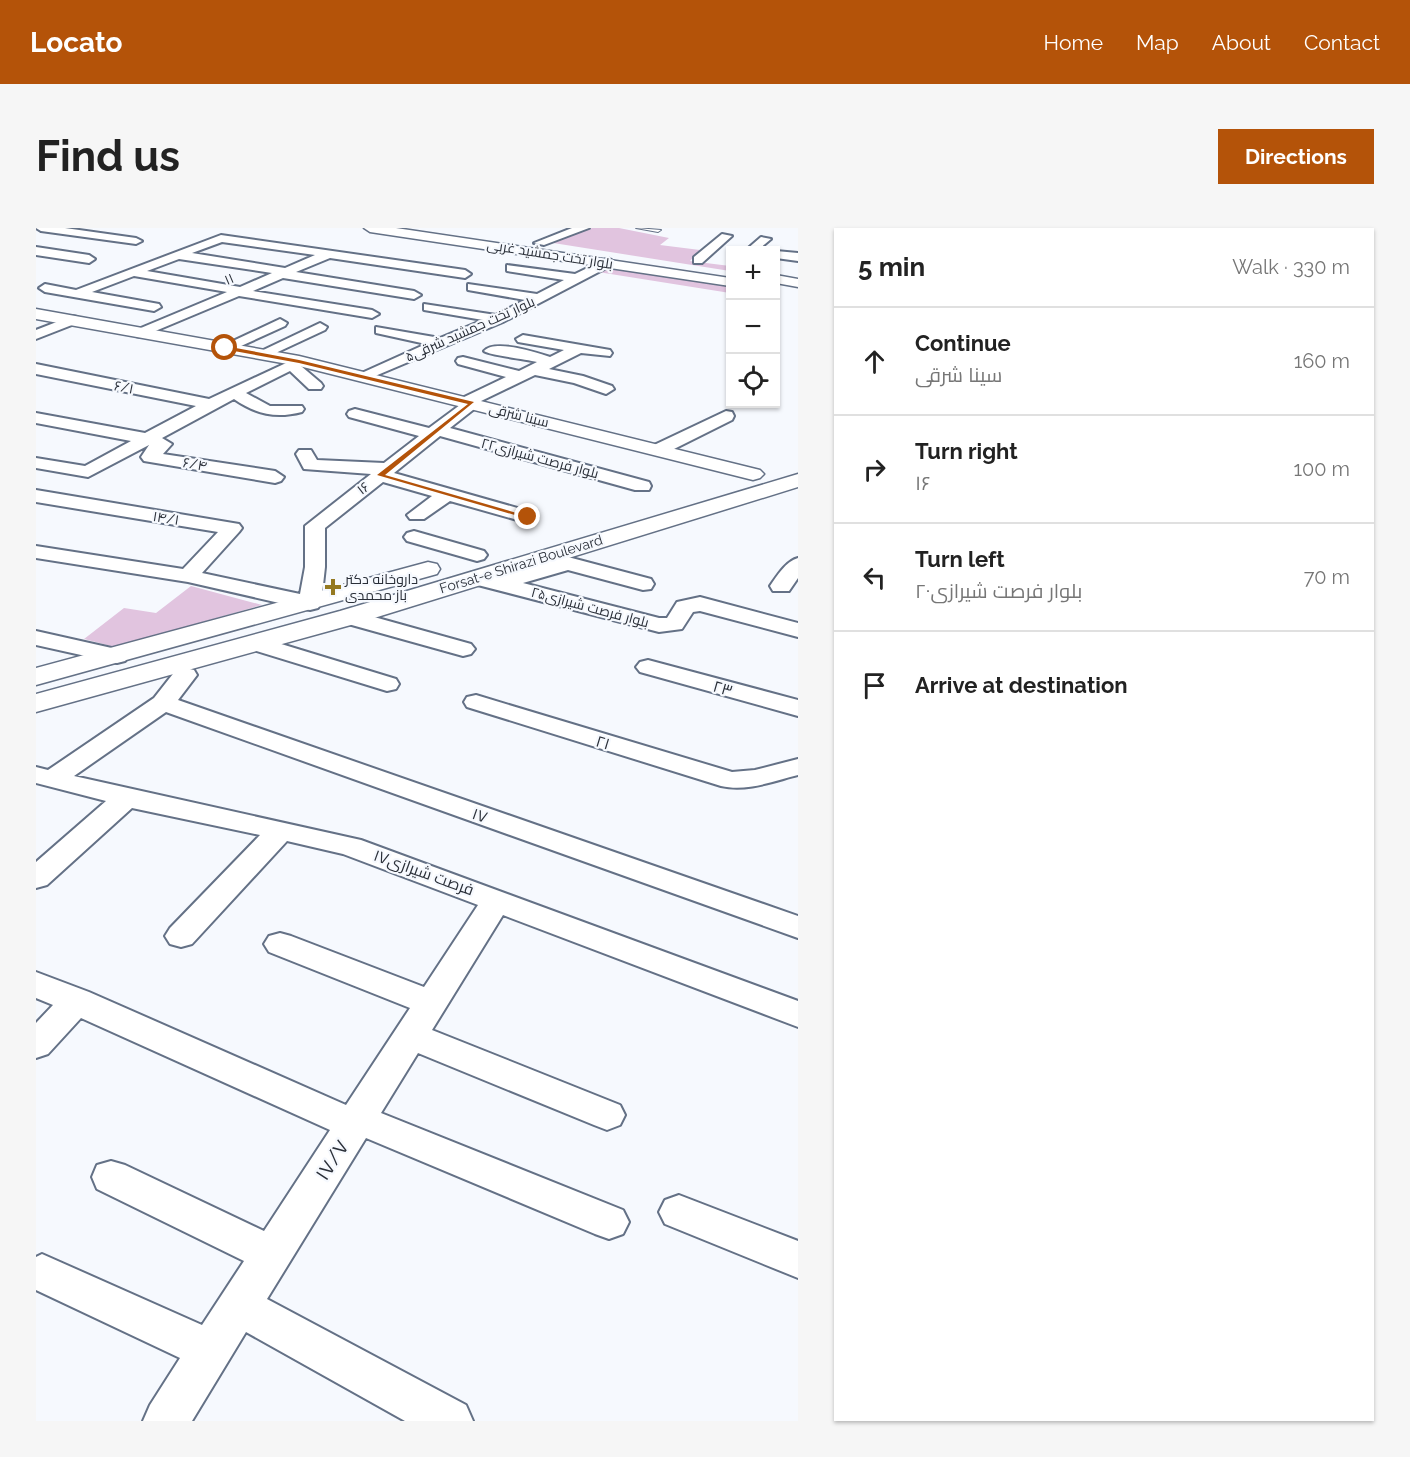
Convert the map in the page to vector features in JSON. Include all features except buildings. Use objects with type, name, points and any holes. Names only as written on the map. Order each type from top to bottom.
[{"type":"main road","name":"بلوار تخت جمشید غربی","points":[[370,228],[726,281]]},
{"type":"main road","name":"بلوار تخت جمشید غربی","points":[[428,228],[726,271]]},
{"type":"main road","points":[[660,271],[674,264]]},
{"type":"main road","points":[[780,280],[798,283]]},
{"type":"main road","points":[[780,290],[798,292]]},
{"type":"main road","name":"سینا شرقی","points":[[36,314],[262,354],[363,376],[753,474]]},
{"type":"main road","name":"Forsat-e Shirazi Boulevard","points":[[36,703],[349,617],[484,572],[753,474],[797,476]]},
{"type":"main road","name":"Forsat-e Shirazi Boulevard","points":[[36,677],[310,603],[484,572],[540,558],[797,476]]},
{"type":"street","points":[[41,228],[67,229],[136,241]]},
{"type":"street","points":[[540,243],[583,228]]},
{"type":"street","points":[[36,239],[67,229]]},
{"type":"street","points":[[198,233],[217,233],[329,254],[465,274]]},
{"type":"street","points":[[76,294],[177,255],[217,233]]},
{"type":"street","points":[[698,260],[710,247],[726,236]]},
{"type":"street","points":[[757,246],[765,239]]},
{"type":"street","points":[[710,247],[726,249]]},
{"type":"street","points":[[36,251],[89,259]]},
{"type":"street","points":[[155,251],[414,295]]},
{"type":"street","name":"۱۱","points":[[141,333],[329,254]]},
{"type":"street","points":[[780,256],[798,258]]},
{"type":"street","name":"بلوار تخت جمشید شرقی۵","points":[[363,376],[495,321],[608,262]]},
{"type":"street","points":[[106,268],[372,314]]},
{"type":"street","points":[[511,268],[577,278]]},
{"type":"street","points":[[473,287],[539,298]]},
{"type":"street","points":[[45,288],[154,307]]},
{"type":"street","points":[[334,308],[376,289]]},
{"type":"street","points":[[211,303],[243,308]]},
{"type":"street","points":[[429,307],[495,321],[520,334],[578,349],[605,353]]},
{"type":"street","points":[[36,335],[72,320]]},
{"type":"street","points":[[225,348],[280,323]]},
{"type":"street","points":[[262,354],[320,327]]},
{"type":"street","points":[[381,330],[441,343]]},
{"type":"street","name":"۱۶","points":[[310,603],[315,567],[315,526],[435,432],[469,402],[578,349]]},
{"type":"street","points":[[491,351],[518,352],[551,361]]},
{"type":"street","points":[[463,361],[521,375],[578,379],[606,389]]},
{"type":"street","points":[[39,466],[88,472],[211,404],[296,363],[315,386]]},
{"type":"street","name":"۶/۱","points":[[36,369],[211,404]]},
{"type":"street","points":[[521,375],[538,389]]},
{"type":"street","points":[[234,393],[261,410],[278,413],[296,409]]},
{"type":"street","name":"بلوار فرصت شیرازی۲۲","points":[[355,414],[435,432],[642,486]]},
{"type":"street","points":[[658,450],[726,416]]},
{"type":"street","points":[[36,418],[148,439]]},
{"type":"street","name":"۶/۴","points":[[148,439],[163,444],[150,457],[275,477]]},
{"type":"street","points":[[305,454],[310,465],[384,472],[446,495],[528,517]]},
{"type":"street","points":[[547,480],[566,465]]},
{"type":"street","points":[[417,515],[446,495]]},
{"type":"street","name":"۱۴/۱","points":[[37,498],[232,528],[188,576]]},
{"type":"street","points":[[414,537],[484,572],[568,563]]},
{"type":"street","points":[[36,552],[188,576],[310,603]]},
{"type":"street","points":[[540,558],[568,563],[643,584]]},
{"type":"street","points":[[781,586],[798,564]]},
{"type":"street","name":"بلوار فرصت شیرازی۲۵","points":[[484,572],[659,625],[674,624],[686,607],[700,604],[798,630]]},
{"type":"street","points":[[349,617],[463,649]]},
{"type":"street","points":[[36,638],[117,656]]},
{"type":"street","points":[[255,643],[387,684]]},
{"type":"street","name":"۲۳","points":[[648,667],[798,708]]},
{"type":"street","points":[[43,777],[163,703],[185,675]]},
{"type":"street","name":"۲۱","points":[[476,702],[731,780],[755,778],[798,767]]},
{"type":"street","name":"۱۷","points":[[163,703],[798,927]]},
{"type":"street","name":"۱۷فرصت شیرازی","points":[[43,777],[126,798],[351,846],[798,1014]]},
{"type":"street","points":[[36,878],[126,798]]},
{"type":"street","points":[[181,936],[281,831]]},
{"type":"street","name":"۱۷/۷","points":[[166,1421],[497,899]]},
{"type":"street","points":[[280,944],[432,1003]]},
{"type":"street","points":[[36,984],[356,1122],[609,1222]]},
{"type":"street","points":[[36,1045],[77,1001]]},
{"type":"street","points":[[411,1036],[607,1115]]},
{"type":"street","points":[[111,1177],[272,1255]]},
{"type":"street","points":[[679,1212],[798,1260]]},
{"type":"street","points":[[42,1273],[211,1351]]},
{"type":"street","points":[[240,1306],[450,1421]]},
{"type":"lane","points":[[639,228],[658,230]]},
{"type":"shaded area","points":[[592,228],[619,228],[669,238],[660,245],[700,250],[690,261],[726,266],[726,270],[547,242]]},
{"type":"shaded area","points":[[607,267],[726,285],[726,292],[598,272]]},
{"type":"shaded area","points":[[191,586],[262,605],[115,647],[84,639],[124,608],[156,613]]},
{"type":"place","name":"داروخانه دکتر باز محمدی","points":[[333,587]]},
{"type":"route","points":[[225,348],[299,361],[472,403],[380,475],[528,517]]}]
